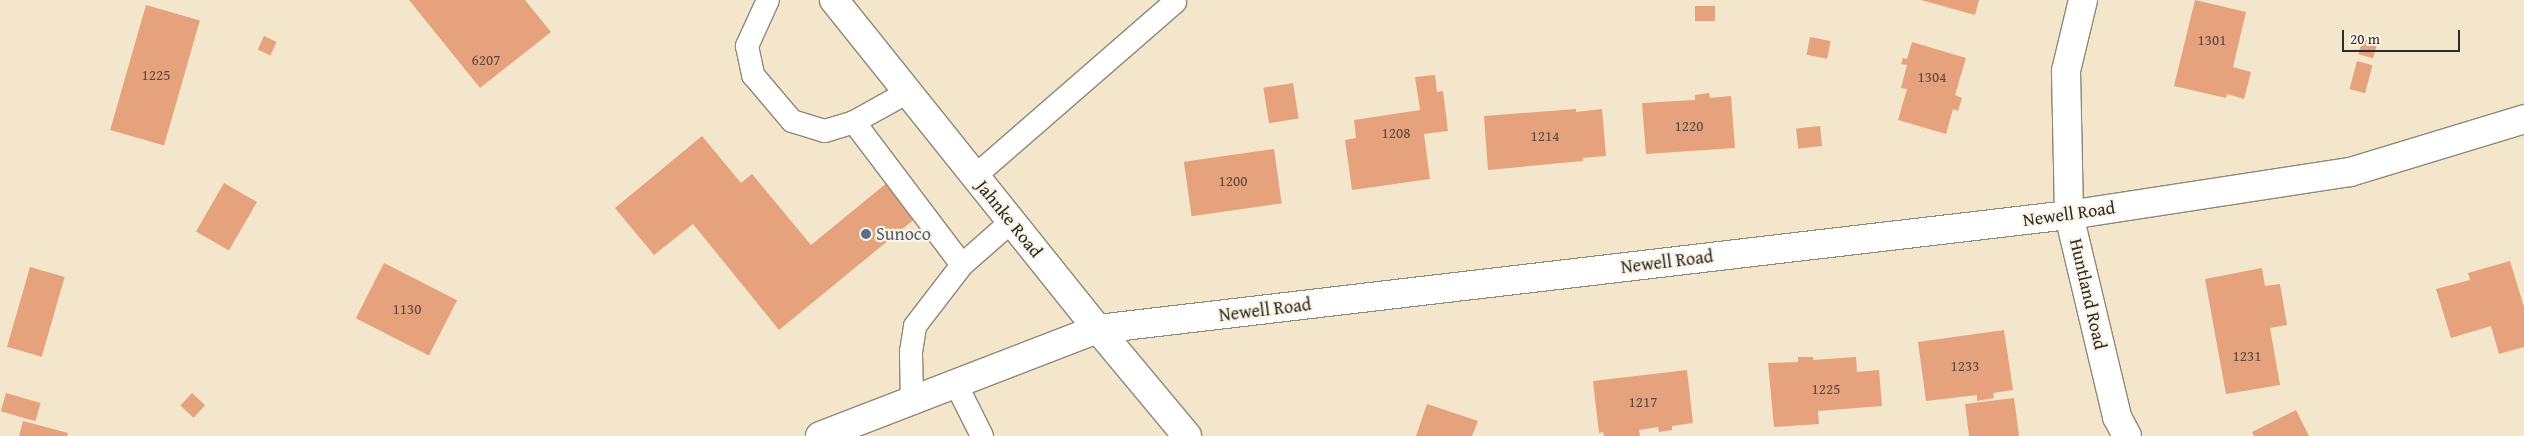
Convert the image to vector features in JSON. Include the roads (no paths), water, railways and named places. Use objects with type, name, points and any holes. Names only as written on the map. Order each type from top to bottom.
[{"type":"street","name":"Jahnke Road","points":[[834,0],[1098,330],[1187,436]]},
{"type":"street","name":"Huntland Road","points":[[2083,0],[2066,71],[2069,215],[2117,417],[2127,436]]},
{"type":"street","name":"Newell Road","points":[[820,436],[1098,330],[2069,215],[2350,172],[2524,119]]},
{"type":"lane","points":[[768,0],[747,46],[753,75],[792,121],[825,131],[854,122],[908,92]]},
{"type":"lane","points":[[975,176],[1175,2]]},
{"type":"lane","points":[[854,122],[962,265]]},
{"type":"lane","points":[[912,401],[911,352],[915,326],[962,265],[1011,222]]},
{"type":"lane","points":[[956,384],[982,436]]},
{"type":"place","name":"Sunoco","points":[[866,234]]}]
